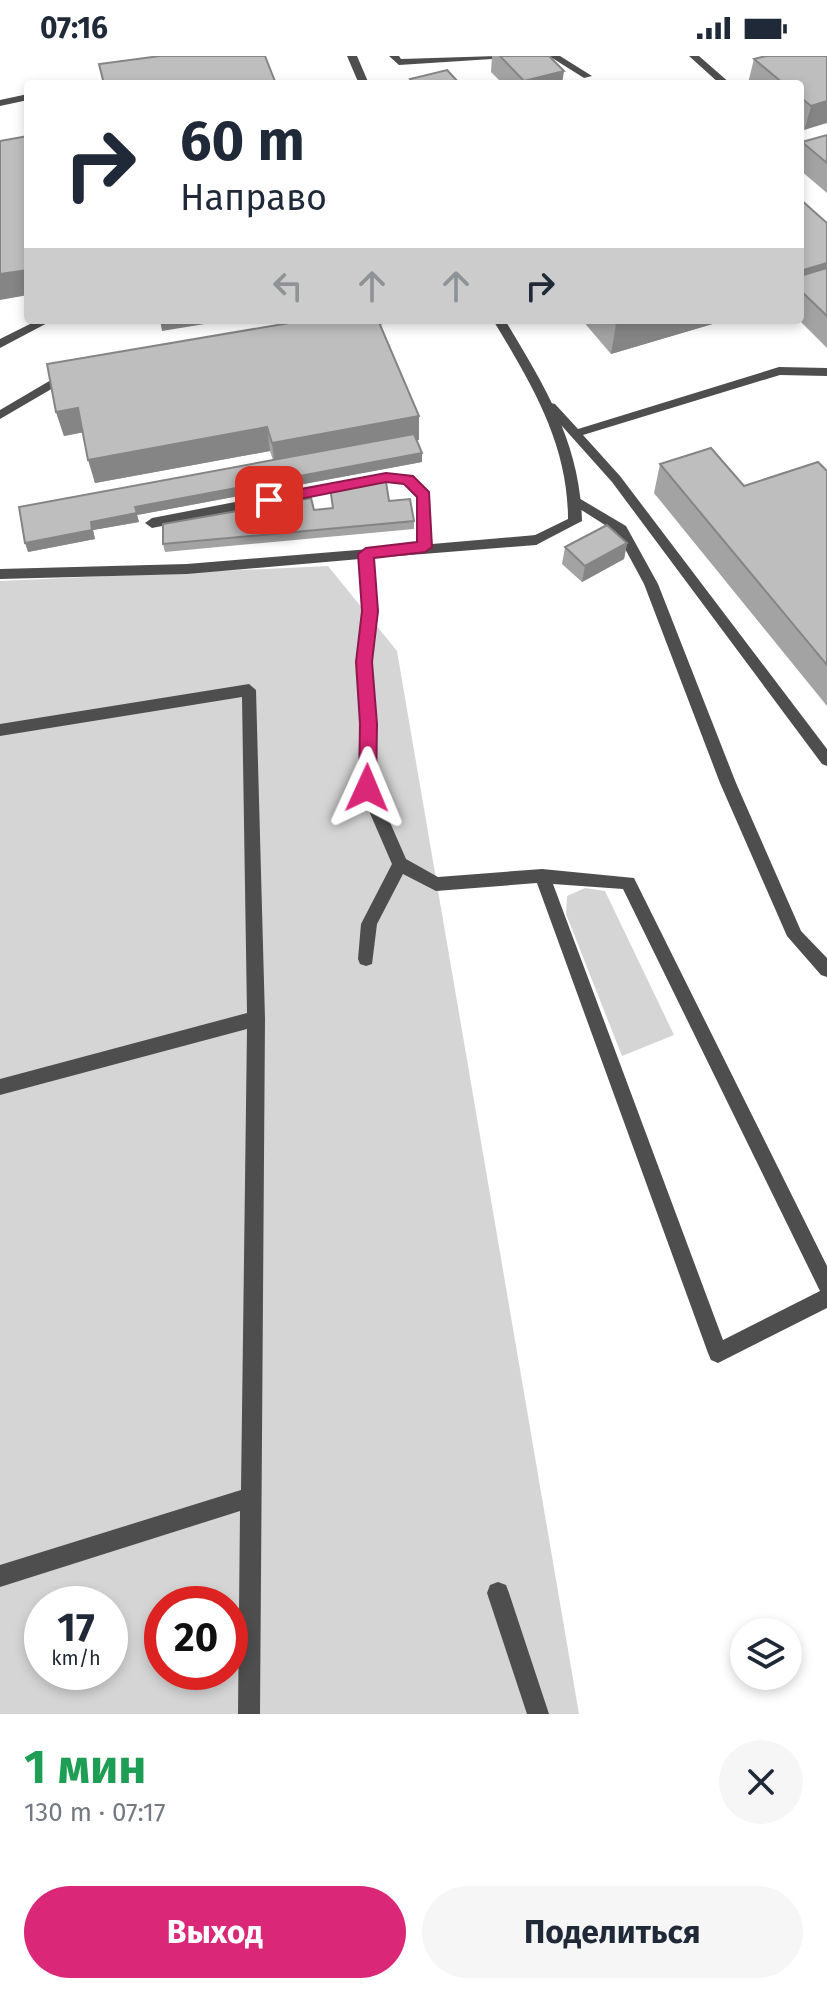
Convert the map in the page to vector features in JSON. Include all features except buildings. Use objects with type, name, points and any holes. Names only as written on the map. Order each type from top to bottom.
[{"type":"street","points":[[352,56],[362,80]]},
{"type":"street","points":[[394,56],[399,62],[492,56]]},
{"type":"street","points":[[554,56],[587,76]]},
{"type":"street","points":[[694,56],[721,80]]},
{"type":"street","points":[[0,103],[24,98]]},
{"type":"street","points":[[0,344],[39,324]]},
{"type":"street","points":[[339,329],[367,324]]},
{"type":"street","points":[[501,324],[551,407],[616,479],[827,760]]},
{"type":"street","points":[[574,434],[779,371],[827,372]]},
{"type":"street","points":[[0,415],[63,375],[78,373]]},
{"type":"street","points":[[0,574],[187,569],[536,540],[575,521],[577,494],[551,407]]},
{"type":"street","points":[[152,523],[386,477],[408,479],[424,496],[425,547]]},
{"type":"street","points":[[577,501],[621,529],[651,584],[728,783],[795,936],[827,970]]},
{"type":"street","points":[[366,554],[370,611],[364,662],[368,724],[367,788],[400,864],[436,884],[542,876],[628,883],[827,1286]]},
{"type":"street","points":[[0,730],[249,690],[256,1019],[249,1714]]},
{"type":"street","points":[[366,959],[369,924],[400,864]]},
{"type":"street","points":[[542,876],[718,1353],[827,1298]]},
{"type":"street","points":[[0,1087],[256,1019]]},
{"type":"street","points":[[0,1576],[253,1497]]},
{"type":"street","points":[[498,1593],[538,1714]]},
{"type":"shaded area","points":[[328,566],[397,651],[579,1714],[0,1714],[0,581]]},
{"type":"shaded area","points":[[585,888],[605,891],[674,1035],[622,1056],[566,914],[567,896]]},
{"type":"route","points":[[269,500],[386,477],[408,479],[424,496],[425,547],[366,554],[370,611],[364,662],[368,724],[367,788]]}]
